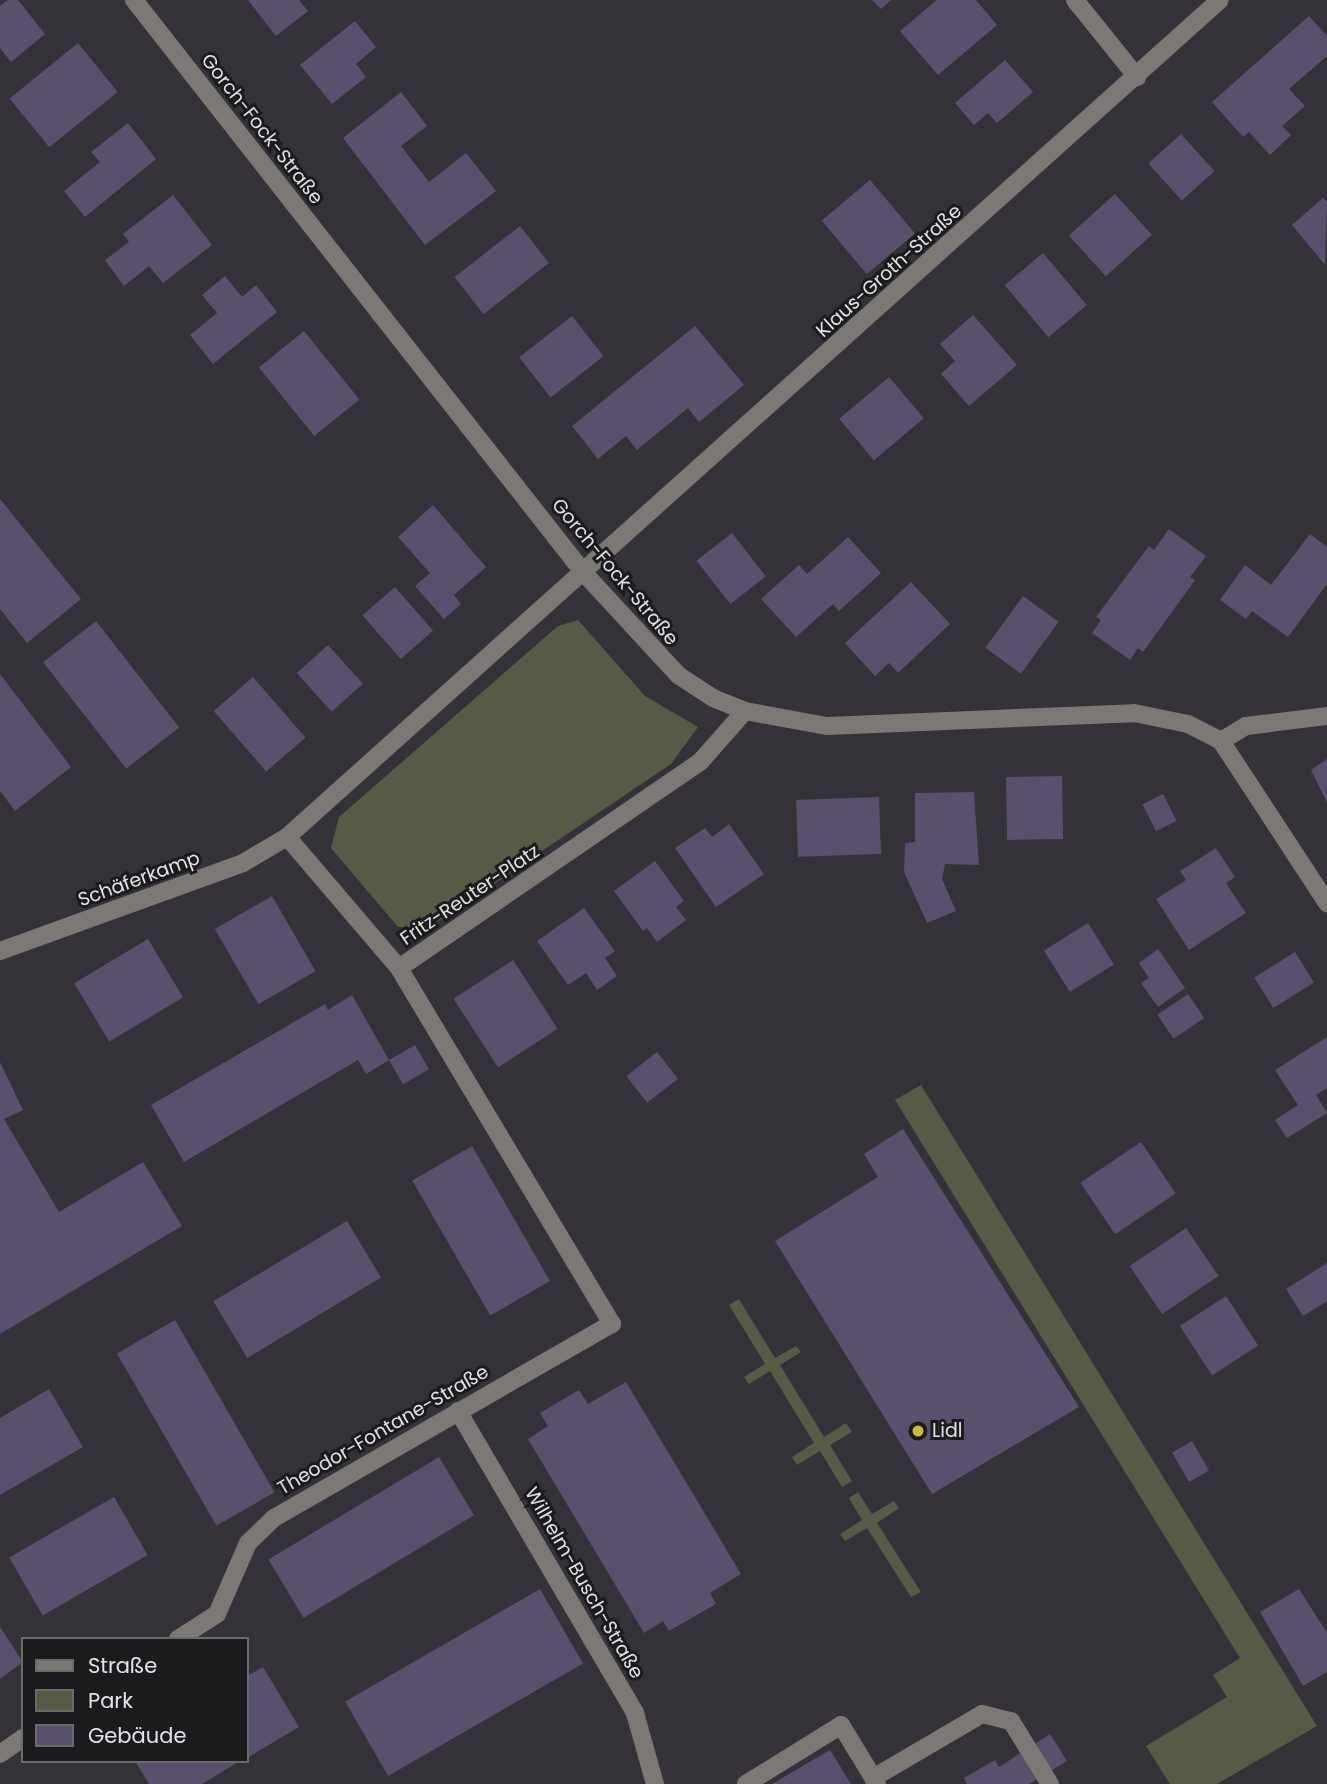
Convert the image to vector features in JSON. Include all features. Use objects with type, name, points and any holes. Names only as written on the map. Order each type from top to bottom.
[{"type":"street","name":"Gorch-Fock-Straße","points":[[134,0],[584,573],[678,675],[713,698],[745,711],[827,726],[1158,715],[1220,741]]},
{"type":"street","points":[[1075,0],[1137,77]]},
{"type":"street","name":"Klaus-Groth-Straße","points":[[584,573],[1220,0]]},
{"type":"street","points":[[287,837],[584,573]]},
{"type":"street","name":"Fritz-Reuter-Platz","points":[[287,837],[398,968],[700,762],[745,711]]},
{"type":"street","points":[[1327,716],[1246,726],[1220,741],[1327,903]]},
{"type":"street","name":"Schäferkamp","points":[[0,951],[243,863],[287,837]]},
{"type":"street","name":"Theodor-Fontane-Straße","points":[[181,1637],[218,1614],[248,1544],[274,1518],[612,1324],[398,968]]},
{"type":"street","name":"Wilhelm-Busch-Straße","points":[[458,1411],[635,1713],[655,1784]]},
{"type":"street","points":[[747,1784],[841,1725],[875,1781],[982,1714],[1011,1721],[1050,1784]]},
{"type":"street","points":[[0,1754],[21,1739]]},
{"type":"green space","points":[[578,620],[645,696],[698,727],[671,764],[428,928],[398,927],[331,848],[339,817],[558,626]]},
{"type":"green space","points":[[921,1085],[1317,1726],[1217,1784],[1170,1784],[1146,1746],[1227,1697],[1213,1675],[1240,1658],[895,1100]]},
{"type":"green space","points":[[739,1299],[775,1358],[796,1346],[801,1352],[780,1365],[824,1437],[846,1423],[852,1432],[830,1445],[852,1481],[842,1487],[820,1451],[797,1465],[792,1457],[814,1443],[770,1371],[749,1384],[744,1377],[765,1364],[729,1305]]},
{"type":"green space","points":[[858,1492],[872,1514],[894,1501],[899,1508],[877,1523],[921,1592],[911,1597],[867,1528],[845,1541],[840,1534],[862,1520],[849,1498]]},
{"type":"building","points":[[8,0],[18,0],[45,34],[11,62],[0,48],[0,6]]},
{"type":"building","points":[[248,0],[299,0],[308,11],[276,36]]},
{"type":"building","points":[[872,0],[891,0],[881,9]]},
{"type":"building","points":[[937,0],[976,0],[997,25],[938,75],[900,31]]},
{"type":"building","points":[[1309,16],[1327,36],[1327,56],[1289,89],[1305,106],[1282,126],[1291,135],[1270,155],[1249,132],[1243,137],[1212,102]]},
{"type":"building","points":[[355,21],[376,47],[356,64],[366,77],[332,104],[300,65]]},
{"type":"building","points":[[78,43],[118,92],[49,147],[10,98]]},
{"type":"building","points":[[1005,60],[1033,92],[997,123],[988,113],[974,125],[955,103]]},
{"type":"building","points":[[401,92],[427,126],[401,146],[429,182],[466,153],[496,191],[425,245],[343,138]]},
{"type":"building","points":[[128,123],[156,159],[85,217],[64,191],[100,162],[91,152]]},
{"type":"building","points":[[1181,134],[1214,171],[1182,201],[1148,163]]},
{"type":"building","points":[[870,180],[915,234],[867,274],[822,220]]},
{"type":"building","points":[[1115,194],[1152,235],[1106,276],[1069,235]]},
{"type":"building","points":[[173,195],[212,245],[163,283],[149,266],[124,286],[105,260],[129,242],[123,234]]},
{"type":"building","points":[[1323,198],[1327,202],[1325,265],[1292,225]]},
{"type":"building","points":[[520,226],[549,263],[484,314],[455,277]]},
{"type":"building","points":[[1043,253],[1087,305],[1048,337],[1005,285]]},
{"type":"building","points":[[225,276],[242,297],[256,285],[277,312],[213,364],[190,335],[217,313],[202,295]]},
{"type":"building","points":[[973,315],[1017,365],[969,406],[941,374],[955,361],[940,344]]},
{"type":"building","points":[[572,316],[603,356],[551,397],[519,357]]},
{"type":"building","points":[[695,326],[744,385],[699,422],[688,408],[637,450],[626,436],[598,459],[572,426]]},
{"type":"building","points":[[304,331],[359,399],[314,436],[259,368]]},
{"type":"building","points":[[889,377],[924,418],[874,460],[839,419]]},
{"type":"building","points":[[0,499],[81,599],[27,643],[0,609]]},
{"type":"building","points":[[433,505],[486,567],[454,595],[461,604],[444,619],[415,586],[430,573],[398,537]]},
{"type":"building","points":[[1169,529],[1206,556],[1190,577],[1195,580],[1143,652],[1138,648],[1130,660],[1092,633],[1101,620],[1096,617],[1149,546],[1154,550]]},
{"type":"building","points":[[732,533],[766,576],[730,604],[697,561]]},
{"type":"building","points":[[1310,534],[1327,547],[1327,584],[1288,637],[1252,611],[1246,619],[1220,600],[1245,565],[1271,585]]},
{"type":"building","points":[[848,537],[881,573],[839,611],[833,604],[796,637],[761,599],[799,565],[807,574]]},
{"type":"building","points":[[911,582],[950,624],[898,673],[889,663],[875,676],[845,643]]},
{"type":"building","points":[[395,587],[433,631],[401,659],[363,615]]},
{"type":"building","points":[[1023,596],[1059,622],[1021,674],[985,648]]},
{"type":"building","points":[[96,621],[179,727],[126,769],[43,662]]},
{"type":"building","points":[[328,645],[363,684],[332,712],[297,673]]},
{"type":"building","points":[[0,674],[71,767],[15,811],[0,791]]},
{"type":"building","points":[[253,677],[305,737],[266,771],[214,711]]},
{"type":"building","points":[[1327,759],[1327,803],[1311,770]]},
{"type":"building","points":[[1062,776],[1063,839],[1007,840],[1006,777]]},
{"type":"building","points":[[974,792],[979,865],[945,864],[942,879],[956,911],[927,923],[904,872],[905,843],[915,842],[915,793]]},
{"type":"building","points":[[1163,794],[1177,821],[1156,831],[1143,804]]},
{"type":"building","points":[[879,797],[881,854],[798,857],[796,800]]},
{"type":"building","points":[[729,824],[764,874],[716,907],[675,848],[705,828],[712,837]]},
{"type":"building","points":[[1216,848],[1235,877],[1226,883],[1246,913],[1189,950],[1156,899],[1186,880],[1180,871]]},
{"type":"building","points":[[655,861],[684,901],[676,907],[686,920],[657,942],[647,928],[643,931],[614,891]]},
{"type":"building","points":[[272,896],[316,971],[258,1004],[215,929]]},
{"type":"building","points":[[584,908],[615,951],[605,958],[617,976],[597,990],[586,973],[568,985],[537,941]]},
{"type":"building","points":[[1088,923],[1114,965],[1070,992],[1044,951]]},
{"type":"building","points":[[148,939],[183,997],[109,1042],[74,983]]},
{"type":"building","points":[[1158,949],[1185,988],[1158,1007],[1141,983],[1149,978],[1139,963]]},
{"type":"building","points":[[1295,952],[1314,983],[1273,1008],[1254,977]]},
{"type":"building","points":[[513,960],[558,1029],[498,1067],[453,999]]},
{"type":"building","points":[[1188,994],[1204,1018],[1174,1039],[1157,1015]]},
{"type":"building","points":[[352,995],[389,1060],[366,1074],[358,1060],[184,1162],[151,1105],[325,1004],[328,1010]]},
{"type":"building","points":[[1327,1037],[1327,1088],[1316,1095],[1327,1113],[1287,1138],[1275,1120],[1298,1105],[1275,1070]]},
{"type":"building","points":[[415,1045],[429,1069],[403,1084],[389,1060]]},
{"type":"building","points":[[657,1052],[678,1079],[647,1103],[626,1076]]},
{"type":"building","points":[[0,1062],[23,1110],[4,1119],[59,1212],[143,1162],[182,1226],[0,1334]]},
{"type":"building","points":[[903,1129],[1079,1407],[932,1494],[775,1241],[878,1177],[864,1154]]},
{"type":"building","points":[[1141,1142],[1176,1193],[1115,1234],[1080,1183]]},
{"type":"building","points":[[472,1146],[550,1281],[490,1316],[412,1180]]},
{"type":"building","points":[[347,1221],[381,1278],[247,1358],[213,1301]]},
{"type":"building","points":[[1186,1228],[1218,1276],[1162,1314],[1130,1266]]},
{"type":"building","points":[[1327,1263],[1327,1301],[1303,1316],[1286,1289]]},
{"type":"building","points":[[1226,1296],[1258,1345],[1212,1375],[1180,1326]]},
{"type":"building","points":[[175,1320],[274,1492],[216,1526],[117,1354]]},
{"type":"building","points":[[626,1382],[741,1574],[710,1593],[716,1604],[669,1631],[663,1621],[644,1633],[528,1439],[548,1426],[540,1413],[579,1390],[588,1404]]},
{"type":"building","points":[[49,1389],[83,1447],[0,1495],[0,1418]]},
{"type":"building","points":[[1192,1441],[1209,1470],[1189,1482],[1172,1452]]},
{"type":"building","points":[[439,1457],[474,1515],[303,1618],[268,1559]]},
{"type":"building","points":[[114,1497],[148,1555],[43,1616],[9,1558]]},
{"type":"building","points":[[540,1589],[583,1663],[388,1776],[345,1702]]},
{"type":"building","points":[[1299,1589],[1327,1633],[1327,1672],[1303,1686],[1260,1612]]},
{"type":"building","points":[[0,1627],[21,1659],[21,1663],[0,1679]]},
{"type":"building","points":[[263,1667],[299,1727],[248,1757],[248,1675]]},
{"type":"building","points":[[1050,1734],[1067,1761],[1029,1784],[967,1784],[964,1778],[995,1760],[999,1767]]},
{"type":"building","points":[[830,1750],[851,1784],[772,1784]]},
{"type":"building","points":[[136,1763],[237,1763],[202,1784],[149,1784]]},
{"type":"place","name":"Lidl","points":[[918,1431]]}]
